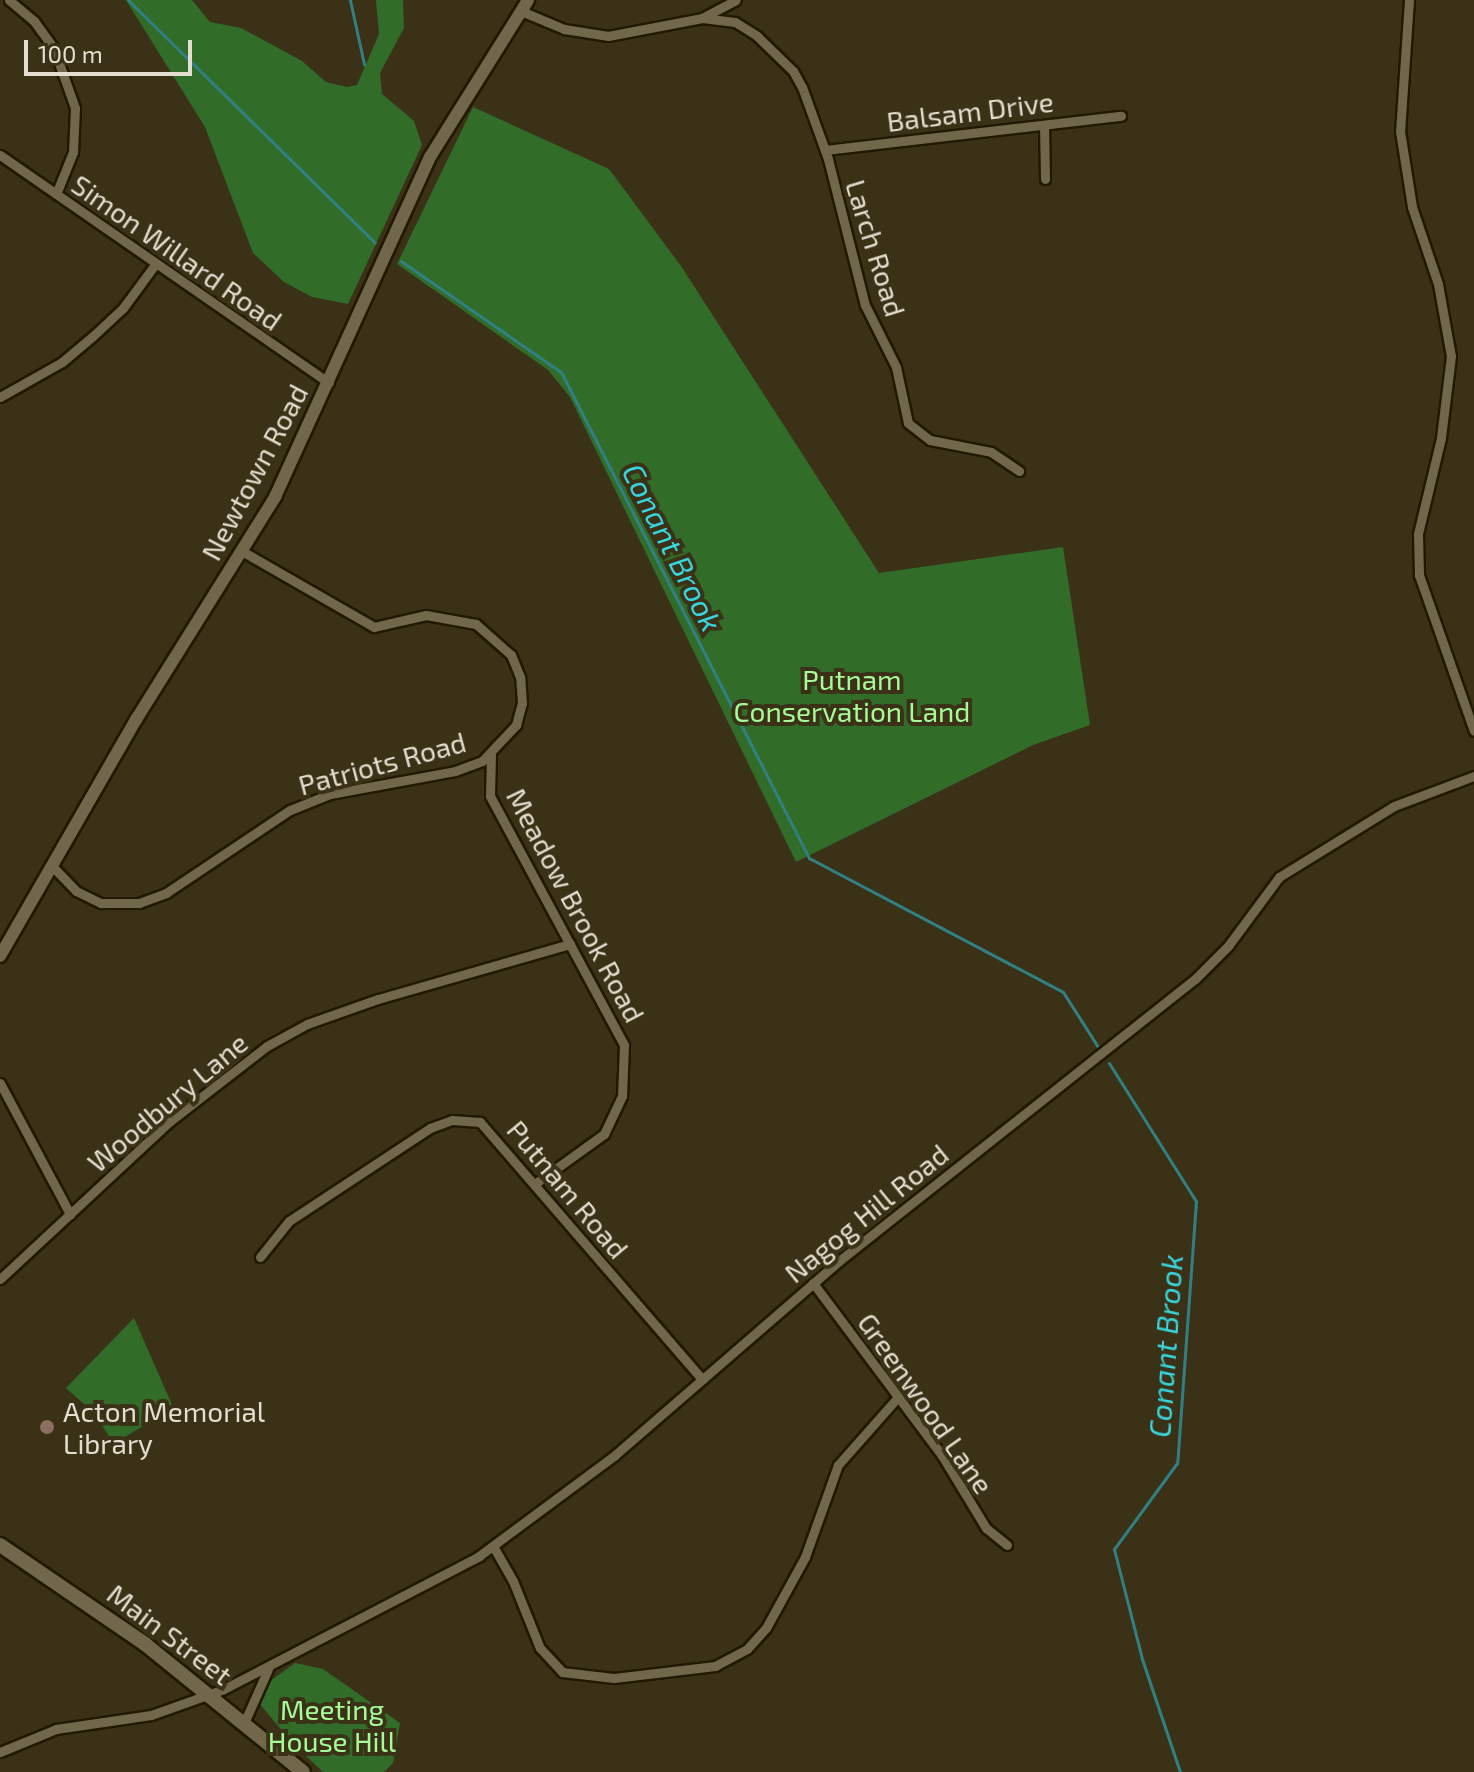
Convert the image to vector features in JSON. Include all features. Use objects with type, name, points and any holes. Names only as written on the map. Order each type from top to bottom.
[{"type":"main road","name":"Main Street","points":[[0,1545],[205,1692],[303,1772]]},
{"type":"street","points":[[9,0],[34,21],[54,49],[75,108],[73,152],[56,194]]},
{"type":"street","points":[[525,6],[597,37],[702,18],[736,0]]},
{"type":"street","points":[[1409,0],[1400,109],[1404,168],[1447,321],[1451,356],[1441,438],[1418,534],[1419,575],[1474,731]]},
{"type":"street","name":"Newtown Road","points":[[0,956],[242,551],[329,383],[430,157],[525,6]]},
{"type":"street","name":"Larch Road","points":[[702,18],[735,22],[793,71],[825,150],[865,305],[895,362],[908,423],[930,440],[991,452],[1019,471]]},
{"type":"street","name":"Balsam Drive","points":[[825,150],[1121,116]]},
{"type":"street","points":[[1044,125],[1045,179]]},
{"type":"street","name":"Simon Willard Road","points":[[0,155],[154,266],[329,383]]},
{"type":"street","points":[[0,397],[62,362],[93,336],[123,308],[154,266]]},
{"type":"street","name":"Patriots Road","points":[[52,866],[76,891],[101,903],[139,903],[166,893],[271,820],[316,799],[455,771],[491,753],[516,725],[522,703],[511,655],[476,624],[448,616],[374,627],[242,551]]},
{"type":"street","name":"Meadow Brook Road","points":[[491,753],[490,796],[624,1045],[622,1096],[604,1134],[536,1183]]},
{"type":"street","name":"Nagog Hill Road","points":[[0,1752],[66,1726],[151,1715],[268,1669],[441,1580],[493,1546],[615,1455],[813,1283],[1195,979],[1228,946],[1279,877],[1394,806],[1474,776]]},
{"type":"street","name":"Woodbury Lane","points":[[0,1279],[209,1088],[307,1024],[570,944]]},
{"type":"street","points":[[0,1083],[70,1214]]},
{"type":"street","name":"Putnam Road","points":[[260,1257],[289,1221],[441,1122],[480,1122],[536,1183],[702,1379]]},
{"type":"street","name":"Greenwood Lane","points":[[813,1283],[898,1397],[986,1528],[1007,1545]]},
{"type":"street","points":[[493,1546],[540,1648],[562,1672],[605,1678],[715,1666],[747,1649],[766,1628],[805,1557],[838,1465],[856,1438],[898,1397]]},
{"type":"street","points":[[244,1723],[268,1669]]},
{"type":"green space","points":[[126,0],[192,0],[210,22],[241,28],[302,61],[326,82],[347,87],[357,85],[379,34],[376,0],[403,0],[404,28],[380,73],[382,94],[414,121],[422,145],[348,304],[312,297],[284,282],[253,253],[205,127]]},
{"type":"green space","name":"Putnam Conservation Land","points":[[473,107],[609,169],[681,266],[879,573],[1063,547],[1090,725],[1033,745],[796,862],[570,397],[548,370],[397,264]]},
{"type":"green space","points":[[134,1318],[173,1407],[114,1444],[94,1413],[66,1388]]},
{"type":"green space","name":"Meeting House Hill","points":[[295,1663],[323,1669],[400,1723],[393,1763],[384,1772],[323,1772],[293,1744],[259,1703],[270,1681]]},
{"type":"waterway","name":"Conant Brook","points":[[128,0],[375,243]]},
{"type":"waterway","points":[[350,0],[364,64]]},
{"type":"waterway","name":"Conant Brook","points":[[401,261],[561,372],[809,858],[1063,992],[1098,1047]]},
{"type":"waterway","name":"Conant Brook","points":[[1109,1063],[1196,1201],[1177,1463],[1114,1549],[1142,1659],[1180,1772]]},
{"type":"place","name":"Acton Memorial Library","points":[[47,1427]]}]
